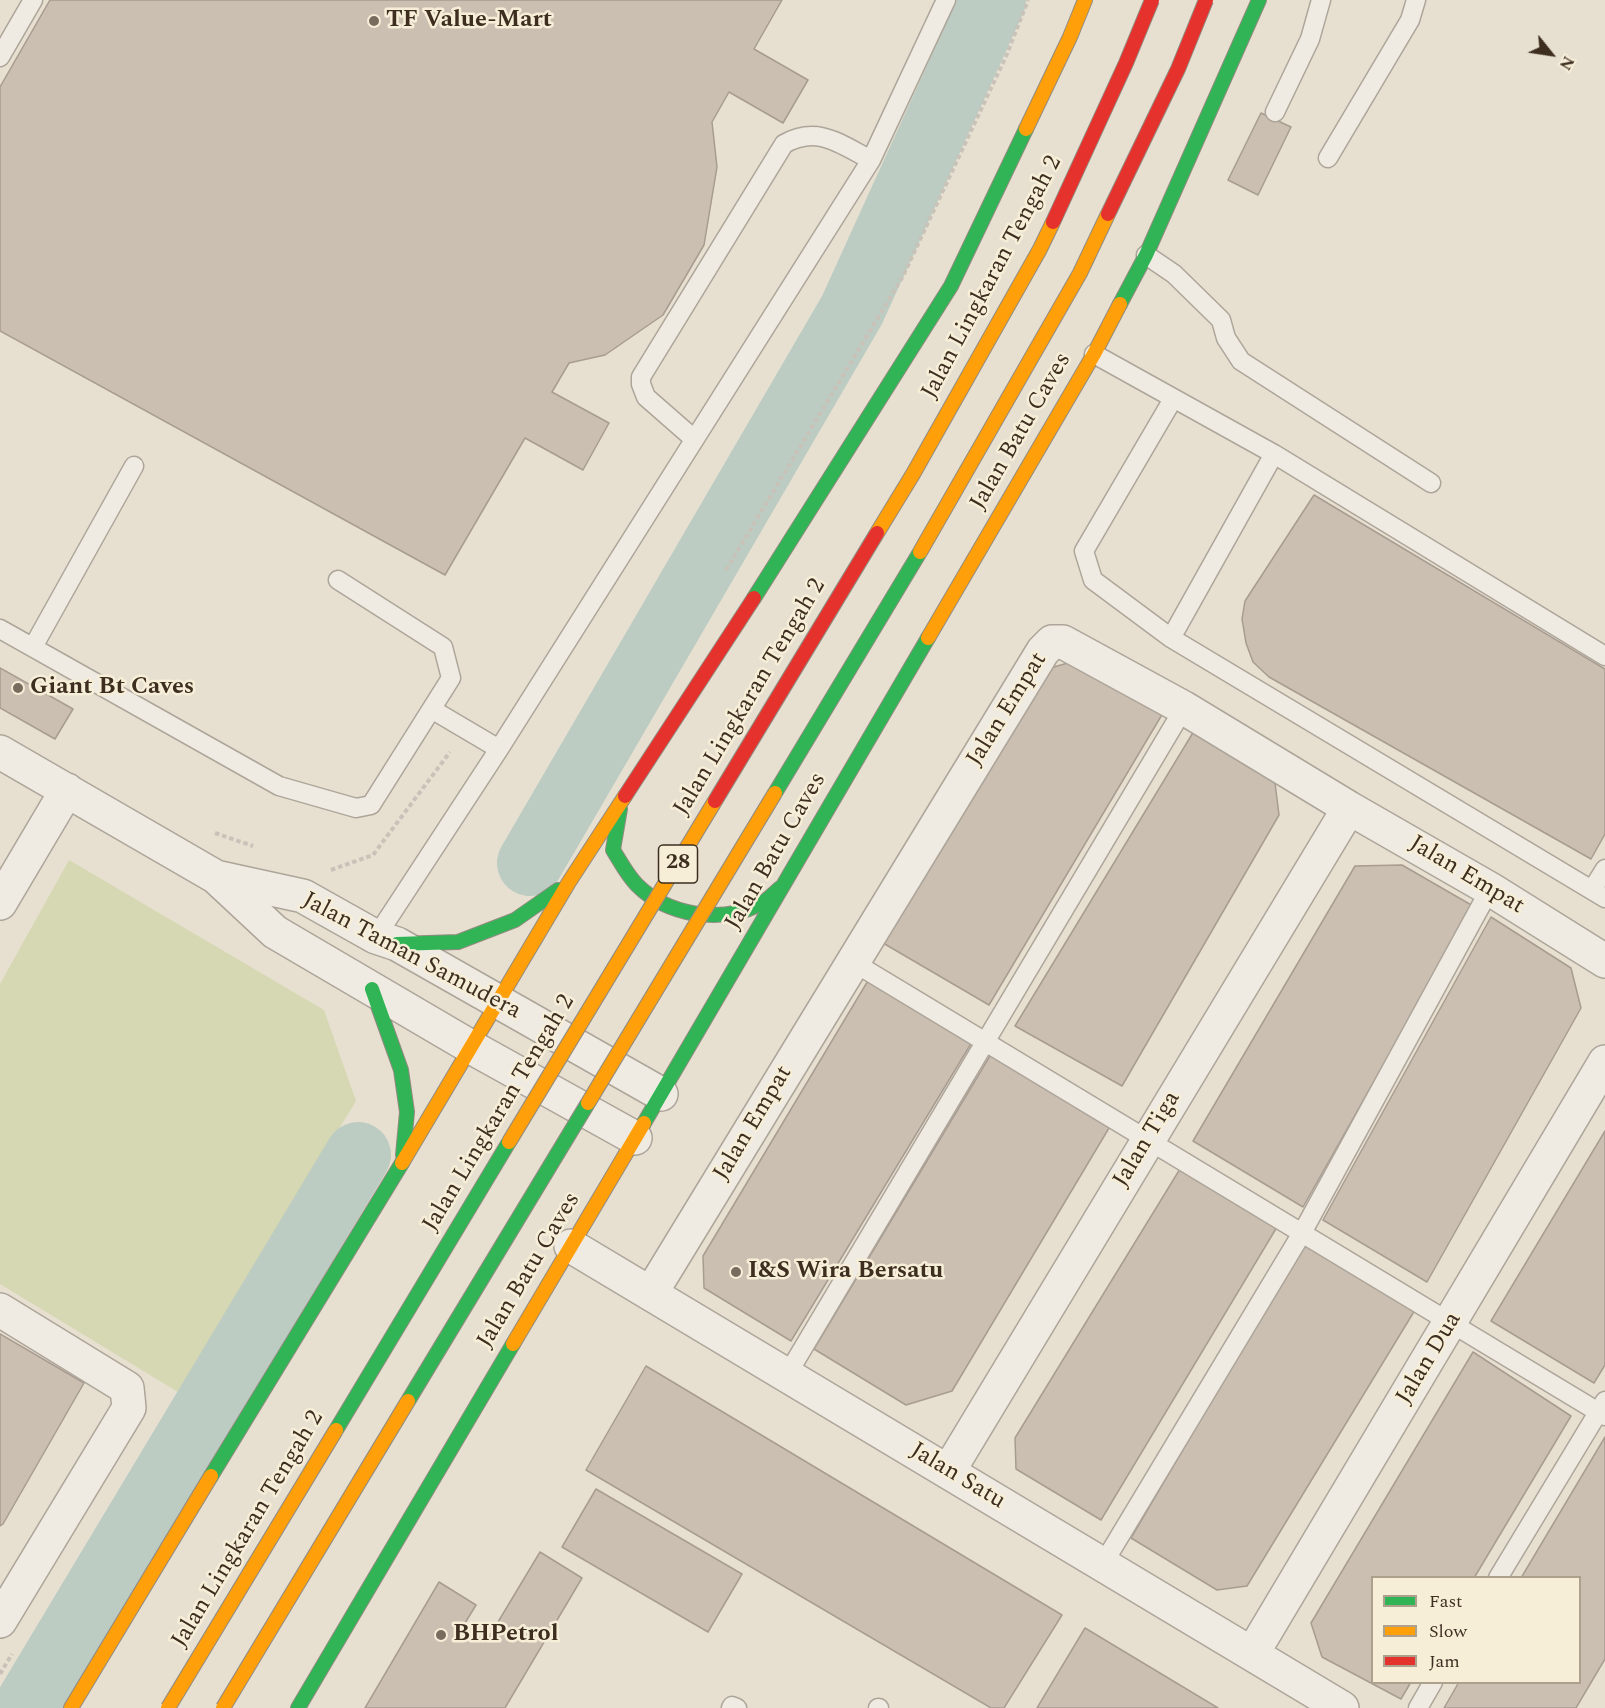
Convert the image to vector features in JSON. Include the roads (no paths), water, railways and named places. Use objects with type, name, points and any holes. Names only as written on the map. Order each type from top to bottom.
[{"type":"main road","points":[[71,1708],[402,1163],[569,882],[800,527],[951,286],[1070,37],[1085,0]]},
{"type":"main road","name":"Jalan Lingkaran Tengah 2","points":[[168,1708],[913,474],[1040,249],[1126,63],[1152,0]]},
{"type":"main road","name":"28","points":[[223,1708],[952,500],[1080,273],[1178,69],[1206,0]]},
{"type":"main road","name":"Jalan Batu Caves","points":[[298,1708],[786,883],[1094,354],[1146,255],[1259,0]]},
{"type":"main road","points":[[621,800],[614,850],[636,884],[663,905],[697,915],[733,913],[759,906],[786,883]]},
{"type":"main road","points":[[387,940],[458,942],[515,920],[569,882]]},
{"type":"main road","points":[[372,989],[401,1070],[407,1112],[402,1163]]},
{"type":"street","name":"Jalan Empat","points":[[651,1293],[1043,651],[1052,642],[1063,642],[1184,708],[1349,808],[1490,889],[1605,961]]},
{"type":"street","name":"Jalan Taman Samudera","points":[[0,752],[216,877],[275,932],[471,1047],[635,1138]]},
{"type":"street","points":[[5,883],[67,790]]},
{"type":"street","name":"Jalan Tiga","points":[[948,1472],[1349,808]]},
{"type":"street","name":"Jalan Taman Samudera","points":[[216,877],[303,896],[387,940],[661,1094]]},
{"type":"street","name":"Jalan Dua","points":[[1252,1654],[1605,1062]]},
{"type":"street","name":"Jalan Satu","points":[[571,1246],[1342,1708]]},
{"type":"street","points":[[0,1310],[127,1388],[129,1408],[0,1621]]},
{"type":"lane","points":[[0,57],[33,0]]},
{"type":"lane","points":[[387,940],[499,749],[871,160],[946,0]]},
{"type":"lane","points":[[1275,112],[1310,39],[1321,0]]},
{"type":"lane","points":[[1328,158],[1410,20],[1416,0]]},
{"type":"lane","points":[[694,439],[646,397],[641,377],[784,144],[796,138],[811,135],[827,137],[871,160]]},
{"type":"lane","points":[[1146,255],[1174,274],[1221,320],[1226,338],[1241,361],[1431,483]]},
{"type":"lane","points":[[1094,354],[1274,454],[1605,656]]},
{"type":"lane","points":[[1173,399],[1084,551],[1093,580],[1171,638],[1599,894],[1605,869]]},
{"type":"lane","points":[[1171,638],[1274,454]]},
{"type":"lane","points":[[33,647],[134,466]]},
{"type":"lane","points":[[0,629],[279,786],[356,808],[371,805],[433,710],[451,678],[442,647],[338,580]]},
{"type":"lane","points":[[787,1375],[1184,708]]},
{"type":"lane","points":[[433,710],[499,749]]},
{"type":"lane","points":[[1102,1564],[1302,1233],[1490,889]]},
{"type":"lane","points":[[853,962],[1451,1323],[1603,1410],[1498,1576]]},
{"type":"lane","points":[[1418,1708],[1432,1684]]},
{"type":"lane","points":[[731,1708],[732,1706],[737,1708]]},
{"type":"waterway","points":[[530,863],[852,310],[993,0]]},
{"type":"waterway","points":[[26,1708],[358,1155]]},
{"type":"place","name":"TF Value-Mart","points":[[374,21]]},
{"type":"place","name":"Giant Bt Caves","points":[[18,688]]},
{"type":"place","name":"I&S Wira Bersatu","points":[[736,1272]]},
{"type":"place","name":"BHPetrol","points":[[441,1635]]}]
